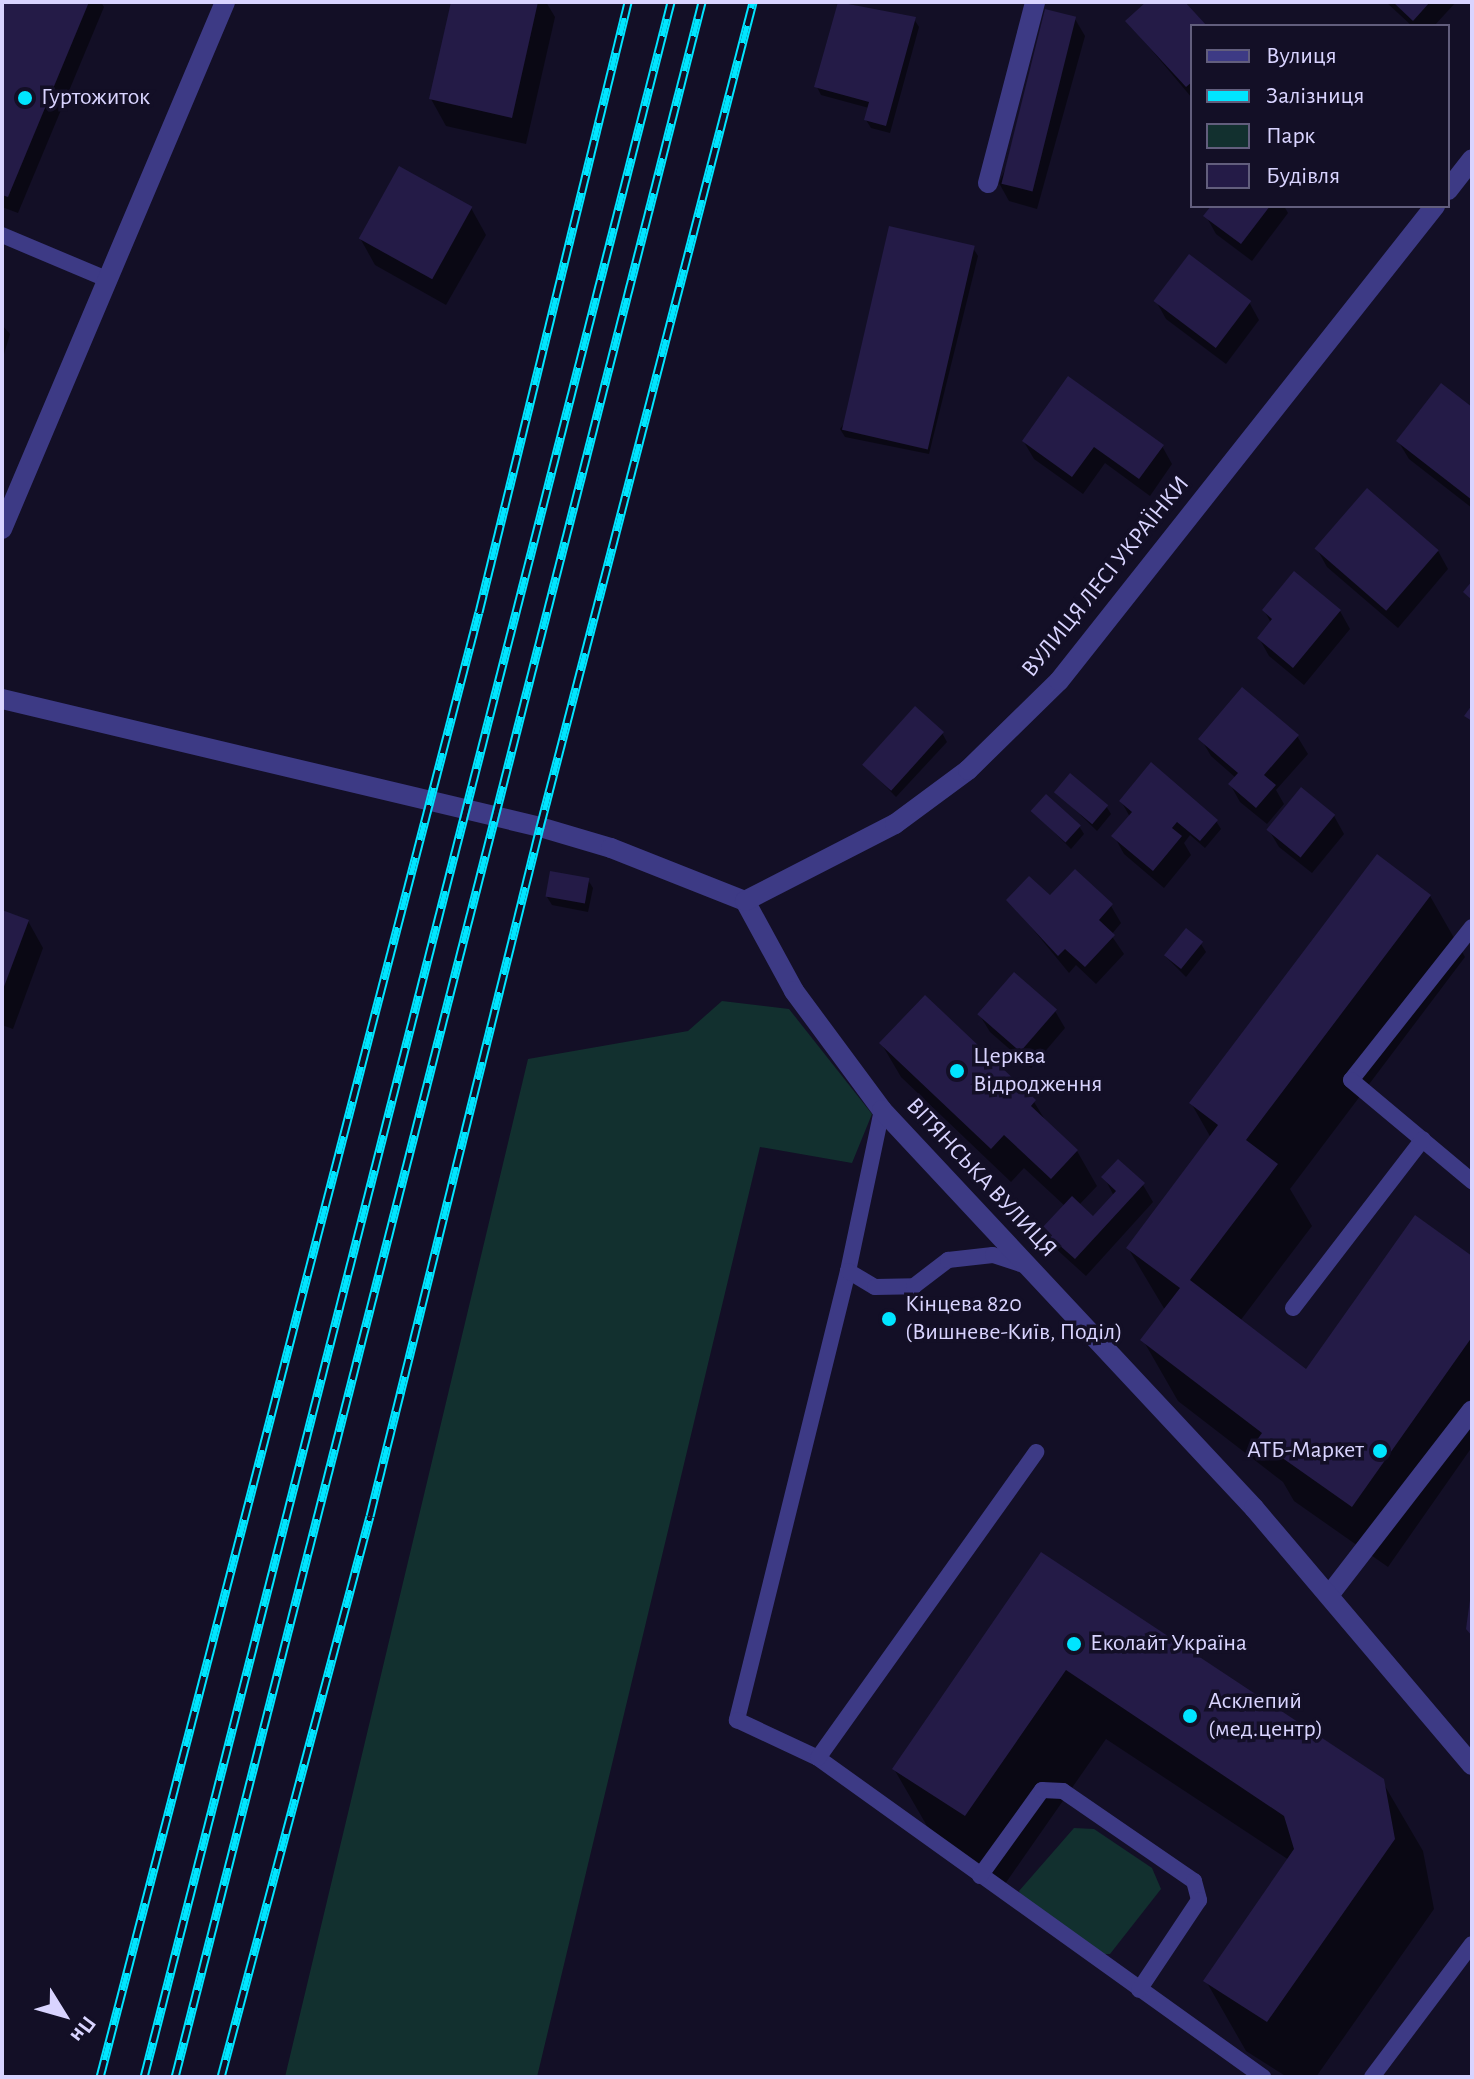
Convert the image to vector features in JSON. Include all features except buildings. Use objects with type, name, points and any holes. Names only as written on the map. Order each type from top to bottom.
[{"type":"street","points":[[2,529],[225,2]]},
{"type":"street","points":[[988,183],[1035,2]]},
{"type":"street","points":[[1450,187],[1472,159]]},
{"type":"street","name":"ВУЛИЦЯ ЛЕСІ УКРАЇНКИ","points":[[745,901],[895,824],[968,770],[1059,681],[1433,208]]},
{"type":"street","points":[[2,699],[406,793],[583,840],[745,901]]},
{"type":"street","name":"ВІТЯНСЬКА ВУЛИЦЯ","points":[[745,901],[794,991],[882,1110],[1330,1594],[1472,1765]]},
{"type":"street","points":[[1330,1594],[1472,1410]]},
{"type":"lane","points":[[2,235],[106,279]]},
{"type":"lane","points":[[1472,927],[1351,1080],[1472,1181]]},
{"type":"lane","points":[[882,1110],[848,1271],[737,1720],[818,1758],[1263,2077]]},
{"type":"lane","points":[[1293,1308],[1423,1139]]},
{"type":"lane","points":[[848,1271],[875,1287],[914,1286],[948,1260],[993,1255],[1029,1266]]},
{"type":"lane","points":[[818,1758],[1036,1452]]},
{"type":"lane","points":[[980,1876],[1042,1790],[1053,1790],[1063,1791],[1194,1881],[1199,1900],[1139,1990]]},
{"type":"lane","points":[[1372,2077],[1472,1944]]},
{"type":"green space","points":[[722,1001],[789,1009],[872,1114],[852,1163],[760,1147],[537,2077],[285,2077],[528,1059],[688,1031]]},
{"type":"green space","points":[[1074,1828],[1094,1829],[1152,1868],[1161,1889],[1110,1954],[1088,1954],[1028,1915],[1019,1891]]},
{"type":"railway","points":[[100,2077],[479,612],[628,2]]},
{"type":"railway","points":[[144,2077],[671,2]]},
{"type":"railway","points":[[175,2077],[702,2]]},
{"type":"railway","points":[[221,2077],[370,1516],[540,827],[753,2]]},
{"type":"place","name":"Гуртожиток","points":[[25,98]]},
{"type":"place","name":"Церква Відродження","points":[[957,1071]]},
{"type":"place","name":"Кінцева 820 (Вишневе-Київ, Поділ)","points":[[889,1319]]},
{"type":"place","name":"АТБ-Маркет","points":[[1380,1451]]},
{"type":"place","name":"Еколайт Україна","points":[[1074,1644]]},
{"type":"place","name":"Асклепий (мед.центр)","points":[[1190,1716]]}]
